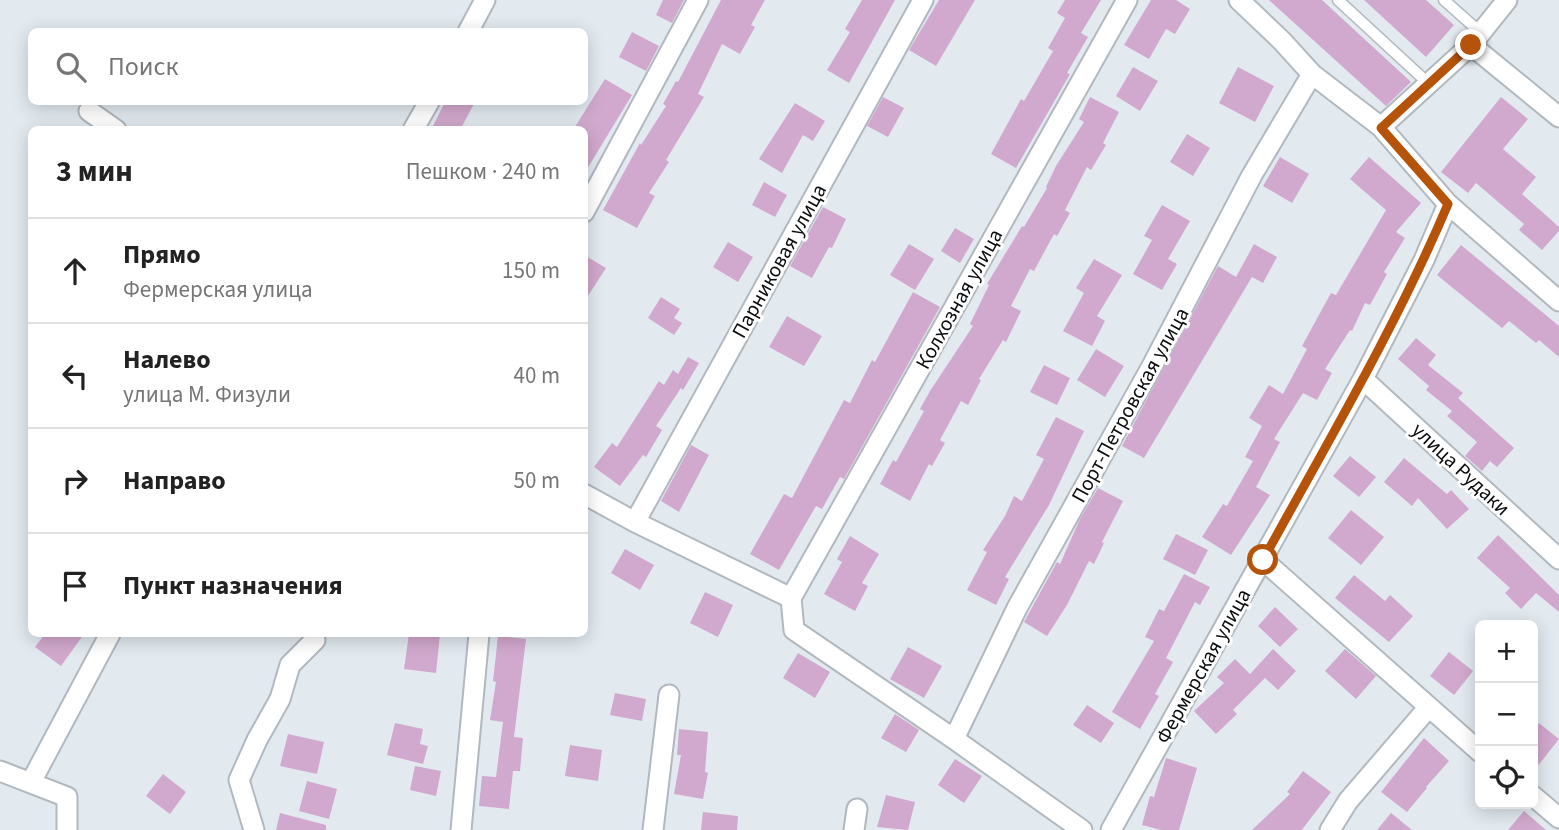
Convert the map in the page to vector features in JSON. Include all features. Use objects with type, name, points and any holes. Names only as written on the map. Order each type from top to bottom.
[{"type":"street","points":[[470,28],[485,0]]},
{"type":"street","points":[[588,205],[698,0]]},
{"type":"street","name":"Парниковая улица","points":[[635,522],[923,0]]},
{"type":"street","name":"Колхозная улица","points":[[791,598],[1127,0]]},
{"type":"street","points":[[1239,0],[1312,74],[1381,128],[1448,204],[1559,301]]},
{"type":"street","points":[[1381,128],[1476,39],[1507,0]]},
{"type":"street","points":[[1476,39],[1559,117]]},
{"type":"street","name":"Порт-Петровская улица","points":[[954,739],[1017,608],[1152,366],[1252,175],[1312,74]]},
{"type":"street","points":[[415,126],[427,105]]},
{"type":"street","points":[[89,111],[110,126]]},
{"type":"street","name":"Фермерская улица","points":[[1111,830],[1363,379],[1424,260],[1448,204]]},
{"type":"street","name":"улица Рудаки","points":[[1363,379],[1559,559]]},
{"type":"street","points":[[588,496],[791,598],[794,630],[1082,830]]},
{"type":"street","points":[[1263,560],[1475,748]]},
{"type":"street","points":[[31,782],[108,637]]},
{"type":"street","points":[[461,830],[479,637]]},
{"type":"street","points":[[254,830],[239,780],[280,699],[290,665],[315,640]]},
{"type":"street","points":[[653,830],[669,695]]},
{"type":"street","points":[[1330,830],[1348,801],[1429,708]]},
{"type":"street","points":[[0,771],[67,797],[67,830]]},
{"type":"street","points":[[1538,800],[1559,818]]},
{"type":"street","points":[[854,830],[857,809]]},
{"type":"lane","points":[[1338,0],[1429,84]]},
{"type":"lane","points":[[1444,0],[1476,39]]},
{"type":"building","points":[[663,0],[684,0],[672,23],[656,15]]},
{"type":"building","points":[[721,0],[765,0],[751,25],[755,27],[740,54],[722,44],[698,94],[704,97],[649,193],[655,196],[637,228],[603,210],[640,143],[641,145],[666,106],[663,104],[676,81],[678,82]]},
{"type":"building","points":[[862,0],[895,0],[849,83],[827,70],[850,32],[845,29]]},
{"type":"building","points":[[939,0],[975,0],[936,66],[909,50]]},
{"type":"building","points":[[1065,0],[1101,0],[1081,33],[1088,37],[1067,73],[1070,74],[1016,168],[991,154],[1021,99],[1024,101],[1053,51],[1048,48],[1065,18],[1057,13]]},
{"type":"building","points":[[1151,0],[1176,0],[1190,9],[1175,34],[1166,29],[1149,59],[1124,45]]},
{"type":"building","points":[[1269,0],[1322,0],[1411,82],[1386,106]]},
{"type":"building","points":[[1364,0],[1426,0],[1454,25],[1426,57]]},
{"type":"building","points":[[632,32],[659,46],[646,71],[619,57]]},
{"type":"building","points":[[1133,67],[1158,81],[1140,111],[1116,96]]},
{"type":"building","points":[[1238,67],[1274,86],[1255,122],[1219,103]]},
{"type":"building","points":[[605,79],[632,95],[588,167],[588,126],[576,126]]},
{"type":"building","points":[[883,97],[904,108],[888,137],[867,126]]},
{"type":"building","points":[[1090,97],[1119,112],[1103,143],[1106,145],[1091,170],[1087,167],[1065,210],[1070,213],[1057,236],[1054,234],[1034,271],[1030,269],[1011,306],[1021,311],[1006,342],[1003,340],[979,379],[981,380],[968,405],[961,401],[940,440],[945,443],[932,466],[929,464],[910,501],[880,484],[893,460],[896,462],[924,411],[920,409],[930,391],[973,326],[970,324],[989,285],[987,284],[1022,226],[1024,227],[1047,188],[1056,166],[1084,122],[1079,119]]},
{"type":"building","points":[[1501,97],[1528,119],[1503,149],[1536,177],[1522,194],[1559,227],[1559,231],[1542,250],[1519,230],[1524,224],[1476,183],[1468,193],[1441,172]]},
{"type":"building","points":[[795,103],[825,121],[813,141],[803,135],[782,173],[759,159]]},
{"type":"building","points":[[444,105],[473,105],[462,126],[433,126]]},
{"type":"building","points":[[1187,134],[1210,148],[1193,176],[1170,162]]},
{"type":"building","points":[[1280,157],[1309,174],[1292,203],[1263,186]]},
{"type":"building","points":[[1369,157],[1421,203],[1396,232],[1405,238],[1384,272],[1387,274],[1370,305],[1365,303],[1352,331],[1350,330],[1325,369],[1332,373],[1317,400],[1303,393],[1274,439],[1280,442],[1256,487],[1270,495],[1231,555],[1202,537],[1223,504],[1227,506],[1253,461],[1245,457],[1262,426],[1249,418],[1269,385],[1283,394],[1307,349],[1302,346],[1331,293],[1336,295],[1386,210],[1350,179]]},
{"type":"building","points":[[764,182],[787,195],[775,217],[752,205]]},
{"type":"building","points":[[1162,205],[1190,221],[1168,259],[1177,264],[1162,290],[1133,274],[1152,240],[1144,236]]},
{"type":"building","points":[[823,207],[846,219],[832,248],[829,247],[812,278],[790,266]]},
{"type":"building","points":[[955,228],[974,239],[960,263],[941,251]]},
{"type":"building","points":[[728,242],[753,257],[738,282],[713,267]]},
{"type":"building","points":[[909,244],[934,259],[915,290],[890,275]]},
{"type":"building","points":[[1254,244],[1277,257],[1263,283],[1252,277],[1144,458],[1122,446],[1218,266],[1236,277]]},
{"type":"building","points":[[1461,245],[1559,326],[1559,357],[1539,340],[1536,343],[1509,321],[1502,328],[1437,275]]},
{"type":"building","points":[[588,257],[606,268],[588,296]]},
{"type":"building","points":[[1094,259],[1122,275],[1097,316],[1105,321],[1092,346],[1063,331],[1084,293],[1076,288]]},
{"type":"building","points":[[913,292],[940,307],[844,479],[840,477],[822,509],[816,506],[779,570],[750,554],[784,494],[792,498],[844,400],[850,403]]},
{"type":"building","points":[[661,297],[680,309],[674,318],[682,323],[674,335],[648,318]]},
{"type":"building","points":[[787,316],[822,336],[804,366],[769,347]]},
{"type":"building","points":[[1416,338],[1436,355],[1428,365],[1463,393],[1458,398],[1514,448],[1497,467],[1490,461],[1482,471],[1465,456],[1477,442],[1447,416],[1452,411],[1426,390],[1429,386],[1398,359]]},
{"type":"building","points":[[1096,349],[1124,366],[1105,397],[1077,380]]},
{"type":"building","points":[[688,357],[699,363],[656,426],[662,430],[646,457],[643,455],[620,486],[594,467],[612,443],[617,447],[659,381],[664,385],[673,370],[678,374]]},
{"type":"building","points":[[1044,365],[1070,378],[1057,405],[1030,392]]},
{"type":"building","points":[[1056,417],[1084,431],[1049,505],[1005,577],[1009,579],[996,605],[967,590],[987,552],[983,550],[1005,516],[1014,496],[1022,501],[1044,459],[1036,455]]},
{"type":"building","points":[[691,445],[709,455],[679,512],[661,501]]},
{"type":"building","points":[[1350,456],[1376,477],[1359,497],[1333,476]]},
{"type":"building","points":[[1404,458],[1447,494],[1451,490],[1469,509],[1447,529],[1418,498],[1412,506],[1384,482]]},
{"type":"building","points":[[1098,488],[1123,501],[1094,564],[1089,561],[1067,605],[1047,636],[1024,622],[1057,562],[1060,564],[1080,519]]},
{"type":"building","points":[[1351,510],[1384,537],[1361,565],[1328,538]]},
{"type":"building","points":[[1176,534],[1208,550],[1195,575],[1163,559]]},
{"type":"building","points":[[1498,535],[1559,595],[1559,612],[1536,593],[1521,609],[1505,593],[1510,588],[1477,558]]},
{"type":"building","points":[[850,536],[879,554],[862,583],[868,586],[855,611],[824,594],[842,562],[837,559]]},
{"type":"building","points":[[625,549],[654,565],[640,590],[611,573]]},
{"type":"building","points":[[1184,574],[1210,587],[1200,605],[1195,602],[1166,658],[1173,662],[1155,694],[1159,696],[1140,729],[1112,712],[1154,641],[1145,637],[1159,609],[1164,611]]},
{"type":"building","points":[[1354,575],[1385,601],[1390,595],[1413,616],[1389,642],[1335,598]]},
{"type":"building","points":[[705,592],[733,605],[718,637],[690,623]]},
{"type":"building","points":[[1275,607],[1298,629],[1280,647],[1258,626]]},
{"type":"building","points":[[43,637],[82,637],[61,666],[35,647]]},
{"type":"building","points":[[409,637],[440,637],[436,673],[404,669]]},
{"type":"building","points":[[498,637],[526,639],[514,737],[523,738],[520,771],[513,771],[509,809],[479,806],[482,776],[496,777],[503,722],[490,720],[496,682],[493,681]]},
{"type":"building","points":[[908,647],[942,666],[924,698],[890,679]]},
{"type":"building","points":[[1273,649],[1296,671],[1278,690],[1265,678],[1233,710],[1237,714],[1216,734],[1194,711],[1224,683],[1217,677],[1235,659],[1250,674]]},
{"type":"building","points":[[1345,649],[1376,676],[1356,699],[1325,671]]},
{"type":"building","points":[[1449,652],[1473,671],[1454,695],[1430,676]]},
{"type":"building","points":[[798,653],[830,672],[815,698],[783,678]]},
{"type":"building","points":[[615,693],[646,699],[642,721],[610,715]]},
{"type":"building","points":[[1087,705],[1114,723],[1101,743],[1073,725]]},
{"type":"building","points":[[895,714],[919,730],[906,752],[881,738]]},
{"type":"building","points":[[395,723],[423,729],[420,744],[428,746],[423,764],[387,755]]},
{"type":"building","points":[[1538,724],[1559,739],[1538,766],[1538,746]]},
{"type":"building","points":[[679,729],[708,732],[705,772],[708,773],[703,799],[674,794],[681,755],[677,755]]},
{"type":"building","points":[[288,734],[324,742],[317,774],[280,766]]},
{"type":"building","points":[[1424,738],[1449,761],[1407,812],[1381,792]]},
{"type":"building","points":[[570,745],[602,750],[598,781],[565,776]]},
{"type":"building","points":[[1166,758],[1197,768],[1179,830],[1161,830],[1142,825],[1150,796],[1154,797]]},
{"type":"building","points":[[955,759],[982,776],[964,803],[938,785]]},
{"type":"building","points":[[415,766],[441,771],[436,796],[410,790]]},
{"type":"building","points":[[1303,771],[1331,792],[1302,830],[1252,830],[1290,794],[1287,792]]},
{"type":"building","points":[[163,774],[186,792],[170,814],[146,796]]},
{"type":"building","points":[[307,781],[337,789],[329,819],[299,811]]},
{"type":"building","points":[[886,795],[915,802],[908,830],[877,827]]},
{"type":"building","points":[[1524,811],[1546,830],[1508,830]]},
{"type":"building","points":[[703,812],[738,816],[737,830],[701,830]]},
{"type":"building","points":[[280,813],[326,825],[326,830],[276,830]]},
{"type":"building","points":[[1391,813],[1412,830],[1377,830]]},
{"type":"route","points":[[1263,560],[1363,379],[1424,260],[1448,204],[1381,128],[1471,45]]}]
